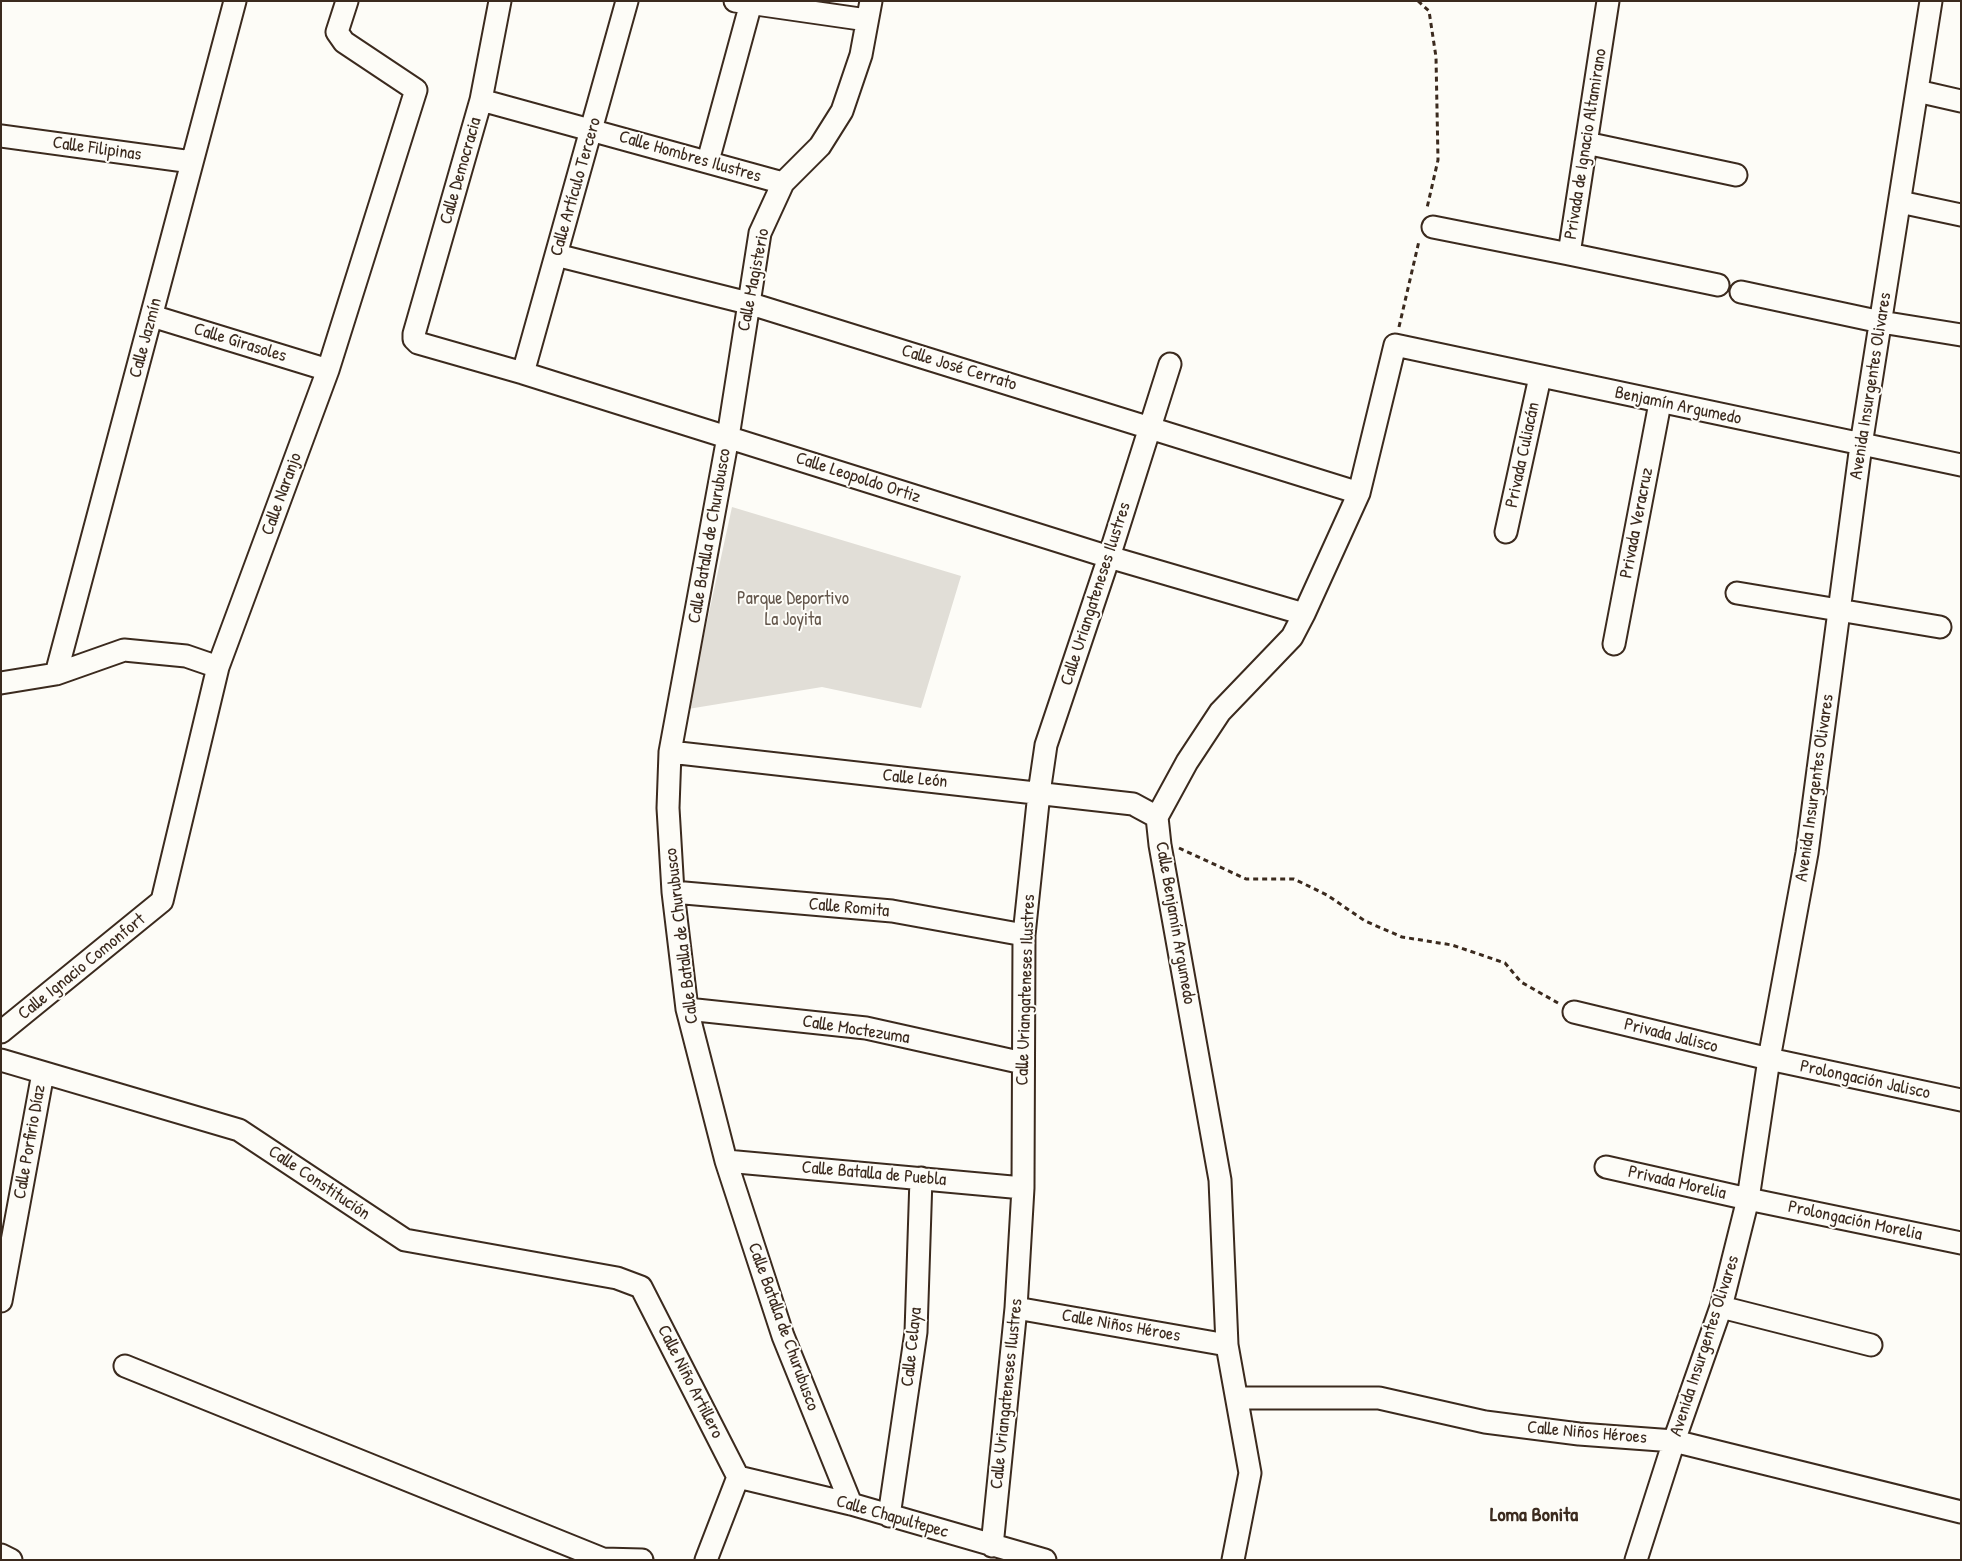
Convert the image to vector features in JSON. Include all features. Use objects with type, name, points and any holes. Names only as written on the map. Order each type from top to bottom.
[{"type":"street","name":"Calle Jazmín","points":[[56,674],[235,1]]},
{"type":"street","name":"Calle Naranjo","points":[[162,901],[218,667],[328,370],[416,90],[344,42],[337,32],[347,1]]},
{"type":"street","name":"Calle Democracia","points":[[414,339],[481,100],[500,1]]},
{"type":"street","name":"Calle Artículo Tercero","points":[[523,373],[627,1]]},
{"type":"street","name":"Privada de Ignacio Altamirano","points":[[1608,1],[1569,254],[1718,285]]},
{"type":"street","name":"Avenida Insurgentes Olivares","points":[[1636,1560],[1674,1440],[1721,1307],[1748,1199],[1769,1060],[1807,854],[1861,445],[1932,1]]},
{"type":"street","points":[[708,161],[743,2],[869,10]]},
{"type":"street","name":"Calle Magisterio","points":[[728,437],[760,233],[783,183],[820,146],[842,111],[860,55],[869,10]]},
{"type":"street","points":[[1917,91],[1961,101]]},
{"type":"street","name":"Calle Hombres Ilustres","points":[[481,100],[783,183]]},
{"type":"street","name":"Calle Filipinas","points":[[1,136],[192,162]]},
{"type":"street","points":[[1586,143],[1736,175]]},
{"type":"street","points":[[1900,202],[1961,214]]},
{"type":"street","points":[[1426,225],[1569,254]]},
{"type":"street","name":"Calle José Cerrato","points":[[556,255],[748,303],[1359,492]]},
{"type":"street","points":[[1741,292],[1881,322],[1961,335]]},
{"type":"street","name":"Calle Girasoles","points":[[152,316],[328,370]]},
{"type":"street","name":"Calle Leopoldo Ortiz","points":[[414,339],[418,343],[523,373],[1108,558],[1304,614]]},
{"type":"street","name":"Benjamín Argumedo","points":[[1395,345],[1961,465]]},
{"type":"street","name":"Calle Benjamín Argumedo","points":[[1233,1560],[1250,1473],[1227,1345],[1220,1180],[1160,844],[1157,817],[1188,762],[1220,712],[1292,636],[1304,614],[1359,492],[1395,345]]},
{"type":"street","name":"Calle Uriangateneses Ilustres","points":[[992,1546],[1016,1308],[1023,1188],[1024,935],[1046,745],[1170,364]]},
{"type":"street","name":"Privada Culiacán","points":[[1506,532],[1540,377]]},
{"type":"street","name":"Privada Veracruz","points":[[1614,644],[1660,402]]},
{"type":"street","name":"Calle Batalla de Churubusco","points":[[728,437],[670,752],[668,808],[673,892],[687,1009],[726,1161],[783,1336],[851,1504]]},
{"type":"street","points":[[1737,593],[1940,626]]},
{"type":"street","points":[[1,683],[56,674],[124,650],[186,656],[218,667]]},
{"type":"street","name":"Calle León","points":[[670,752],[1134,804],[1157,817]]},
{"type":"street","name":"Calle Romita","points":[[673,892],[892,911],[1024,935]]},
{"type":"street","name":"Calle Ignacio Comonfort","points":[[1,1032],[162,901]]},
{"type":"street","name":"Calle Moctezuma","points":[[687,1009],[866,1028],[1023,1063]]},
{"type":"street","name":"Privada Jalisco","points":[[1574,1012],[1769,1060]]},
{"type":"street","name":"Calle Constitución","points":[[1,1060],[239,1130],[405,1240],[617,1278],[641,1287]]},
{"type":"street","name":"Prolongación Jalisco","points":[[1769,1060],[1961,1100]]},
{"type":"street","name":"Calle Porfirio Díaz","points":[[1,1301],[43,1072]]},
{"type":"street","name":"Calle Batalla de Puebla","points":[[726,1161],[1023,1188]]},
{"type":"street","name":"Privada Morelia","points":[[1606,1167],[1748,1199]]},
{"type":"street","name":"Calle Celaya","points":[[889,1516],[916,1332],[921,1178]]},
{"type":"street","name":"Prolongación Morelia","points":[[1748,1199],[1961,1243]]},
{"type":"street","name":"Calle Niño Artillero","points":[[641,1287],[738,1477]]},
{"type":"street","points":[[1721,1307],[1871,1345]]},
{"type":"street","name":"Calle Niños Héroes","points":[[1016,1308],[1227,1345]]},
{"type":"street","points":[[125,1366],[603,1559],[642,1560]]},
{"type":"street","name":"Calle Niños Héroes","points":[[1237,1398],[1379,1398],[1484,1422],[1579,1434],[1674,1440],[1961,1512]]},
{"type":"street","points":[[706,1560],[738,1477]]},
{"type":"street","name":"Calle Chapultepec","points":[[738,1477],[851,1504],[1045,1560]]},
{"type":"street","points":[[1,1555],[11,1560]]},
{"type":"path","points":[[1395,345],[1426,225],[1438,160],[1436,57],[1429,11],[1418,1]]},
{"type":"path","points":[[1160,844],[1185,850],[1246,879],[1294,879],[1327,895],[1365,921],[1402,937],[1452,945],[1505,963],[1521,982],[1574,1012]]},
{"type":"green space","name":"Parque Deportivo La Joyita","points":[[732,507],[961,576],[921,708],[822,687],[688,709]]},
{"type":"district","name":"Loma Bonita","points":[[1534,1516]]}]
